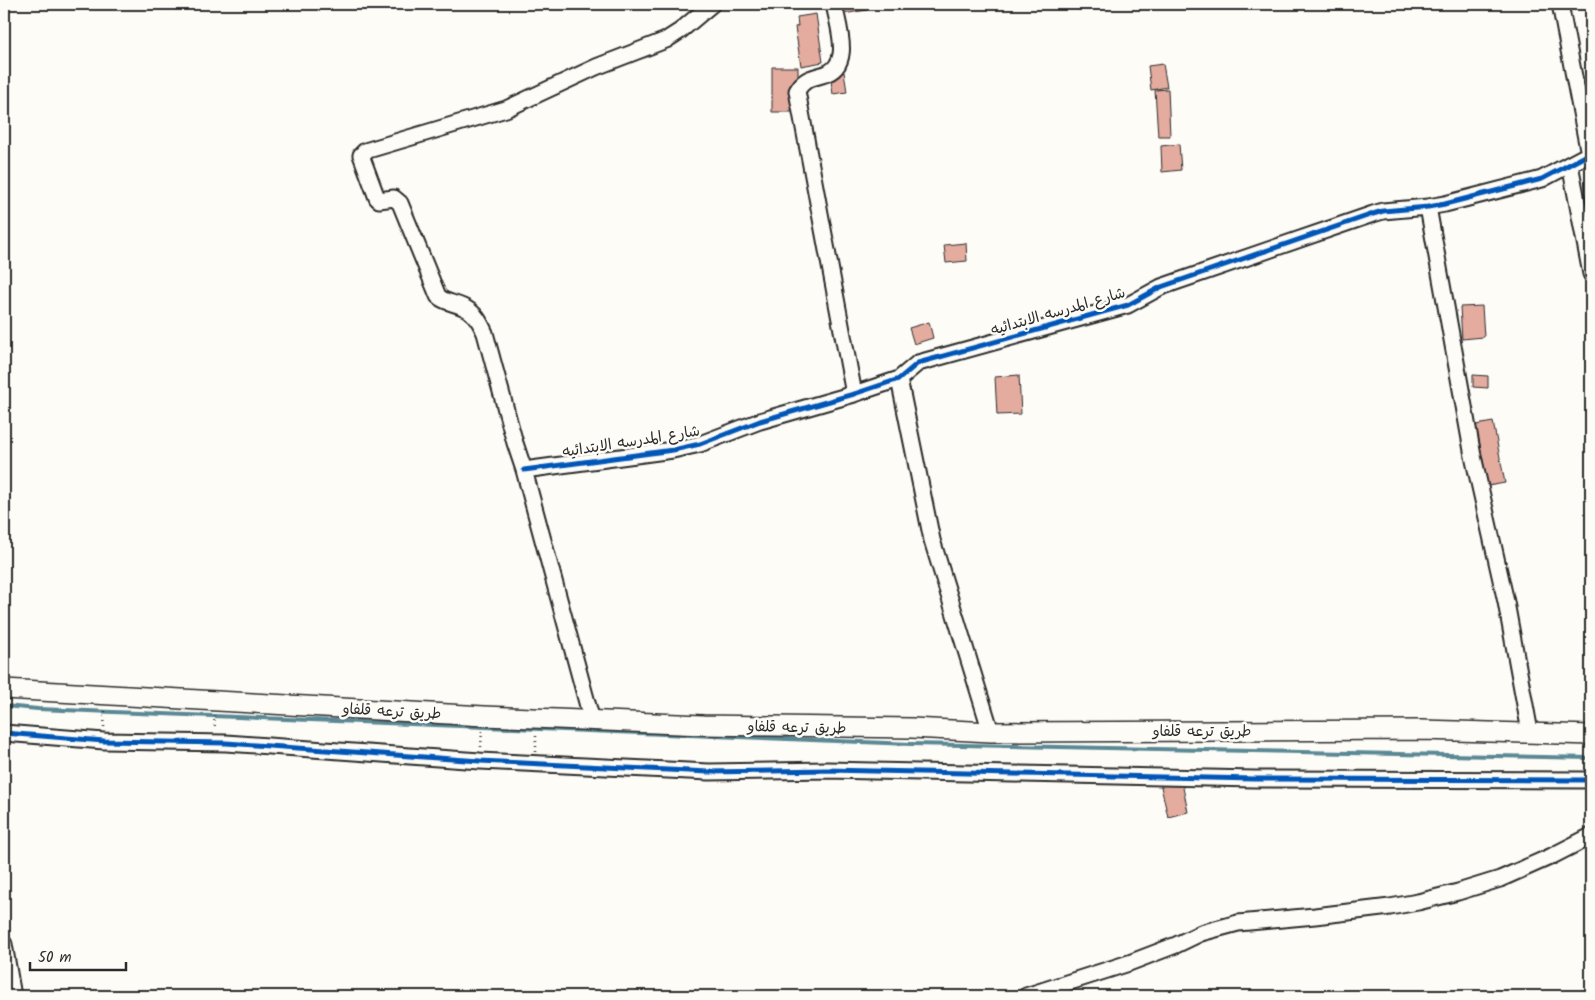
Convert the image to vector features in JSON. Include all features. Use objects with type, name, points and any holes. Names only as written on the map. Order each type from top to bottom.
[{"type":"street","points":[[592,721],[485,333],[473,313],[463,306],[448,303],[438,296],[400,202],[394,198],[382,200],[377,198],[361,155],[365,151],[480,118],[666,40],[680,31],[712,4]]},
{"type":"street","points":[[834,4],[842,50],[841,60],[836,68],[828,73],[810,78],[802,83],[797,91],[854,394]]},
{"type":"street","points":[[1560,4],[1590,154]]},
{"type":"street","name":"شارع المدرسه الابتدائيه","points":[[524,470],[686,448],[760,421],[854,394],[899,378],[918,363],[1128,305],[1161,287],[1373,214],[1383,211],[1428,207],[1542,179],[1590,154]]},
{"type":"street","points":[[1570,164],[1591,274]]},
{"type":"street","points":[[1428,207],[1474,456],[1506,602],[1530,732]]},
{"type":"street","points":[[899,378],[932,540],[991,732]]},
{"type":"street","name":"طريق ترعه قلفاو","points":[[4,689],[184,700],[703,725],[912,728],[991,732],[1422,730],[1591,735]]},
{"type":"street","points":[[4,733],[96,741],[226,743],[282,749],[690,772],[844,770],[1255,779],[1591,780]]},
{"type":"street","points":[[1026,996],[1129,963],[1202,933],[1238,923],[1390,907],[1458,892],[1500,879],[1591,836]]},
{"type":"street","points":[[4,944],[13,996]]},
{"type":"path","points":[[104,727],[105,706]]},
{"type":"path","points":[[213,709],[215,733]]},
{"type":"path","points":[[481,749],[483,724]]},
{"type":"path","points":[[536,725],[536,750]]},
{"type":"building","points":[[841,4],[866,4],[867,10],[843,14]]},
{"type":"building","points":[[816,14],[823,62],[801,66],[795,27],[798,26],[797,17]]},
{"type":"building","points":[[1163,64],[1167,87],[1151,90],[1148,66]]},
{"type":"building","points":[[772,67],[798,67],[798,112],[772,112]]},
{"type":"building","points":[[844,72],[847,92],[833,94],[830,74]]},
{"type":"building","points":[[1168,89],[1170,136],[1158,136],[1155,90]]},
{"type":"building","points":[[1179,144],[1181,170],[1162,172],[1161,146]]},
{"type":"building","points":[[966,243],[967,261],[946,263],[944,245]]},
{"type":"building","points":[[1482,306],[1484,337],[1462,339],[1460,307]]},
{"type":"building","points":[[929,322],[933,338],[914,344],[909,328]]},
{"type":"building","points":[[1019,375],[1021,414],[997,415],[995,377]]},
{"type":"building","points":[[1473,375],[1488,376],[1488,388],[1473,387]]},
{"type":"building","points":[[1493,422],[1505,483],[1488,486],[1476,425]]},
{"type":"building","points":[[1180,773],[1188,812],[1168,817],[1159,778]]},
{"type":"waterway","points":[[4,706],[38,709],[911,744],[1591,758]]},
{"type":"cycle path","points":[[524,470],[673,450],[700,444],[760,421],[899,379],[918,363],[1128,305],[1161,287],[1373,214],[1383,211],[1445,204],[1542,179],[1591,153]]},
{"type":"cycle path","points":[[4,733],[104,741],[226,743],[480,761],[709,772],[827,770],[1255,779],[1591,780]]}]
